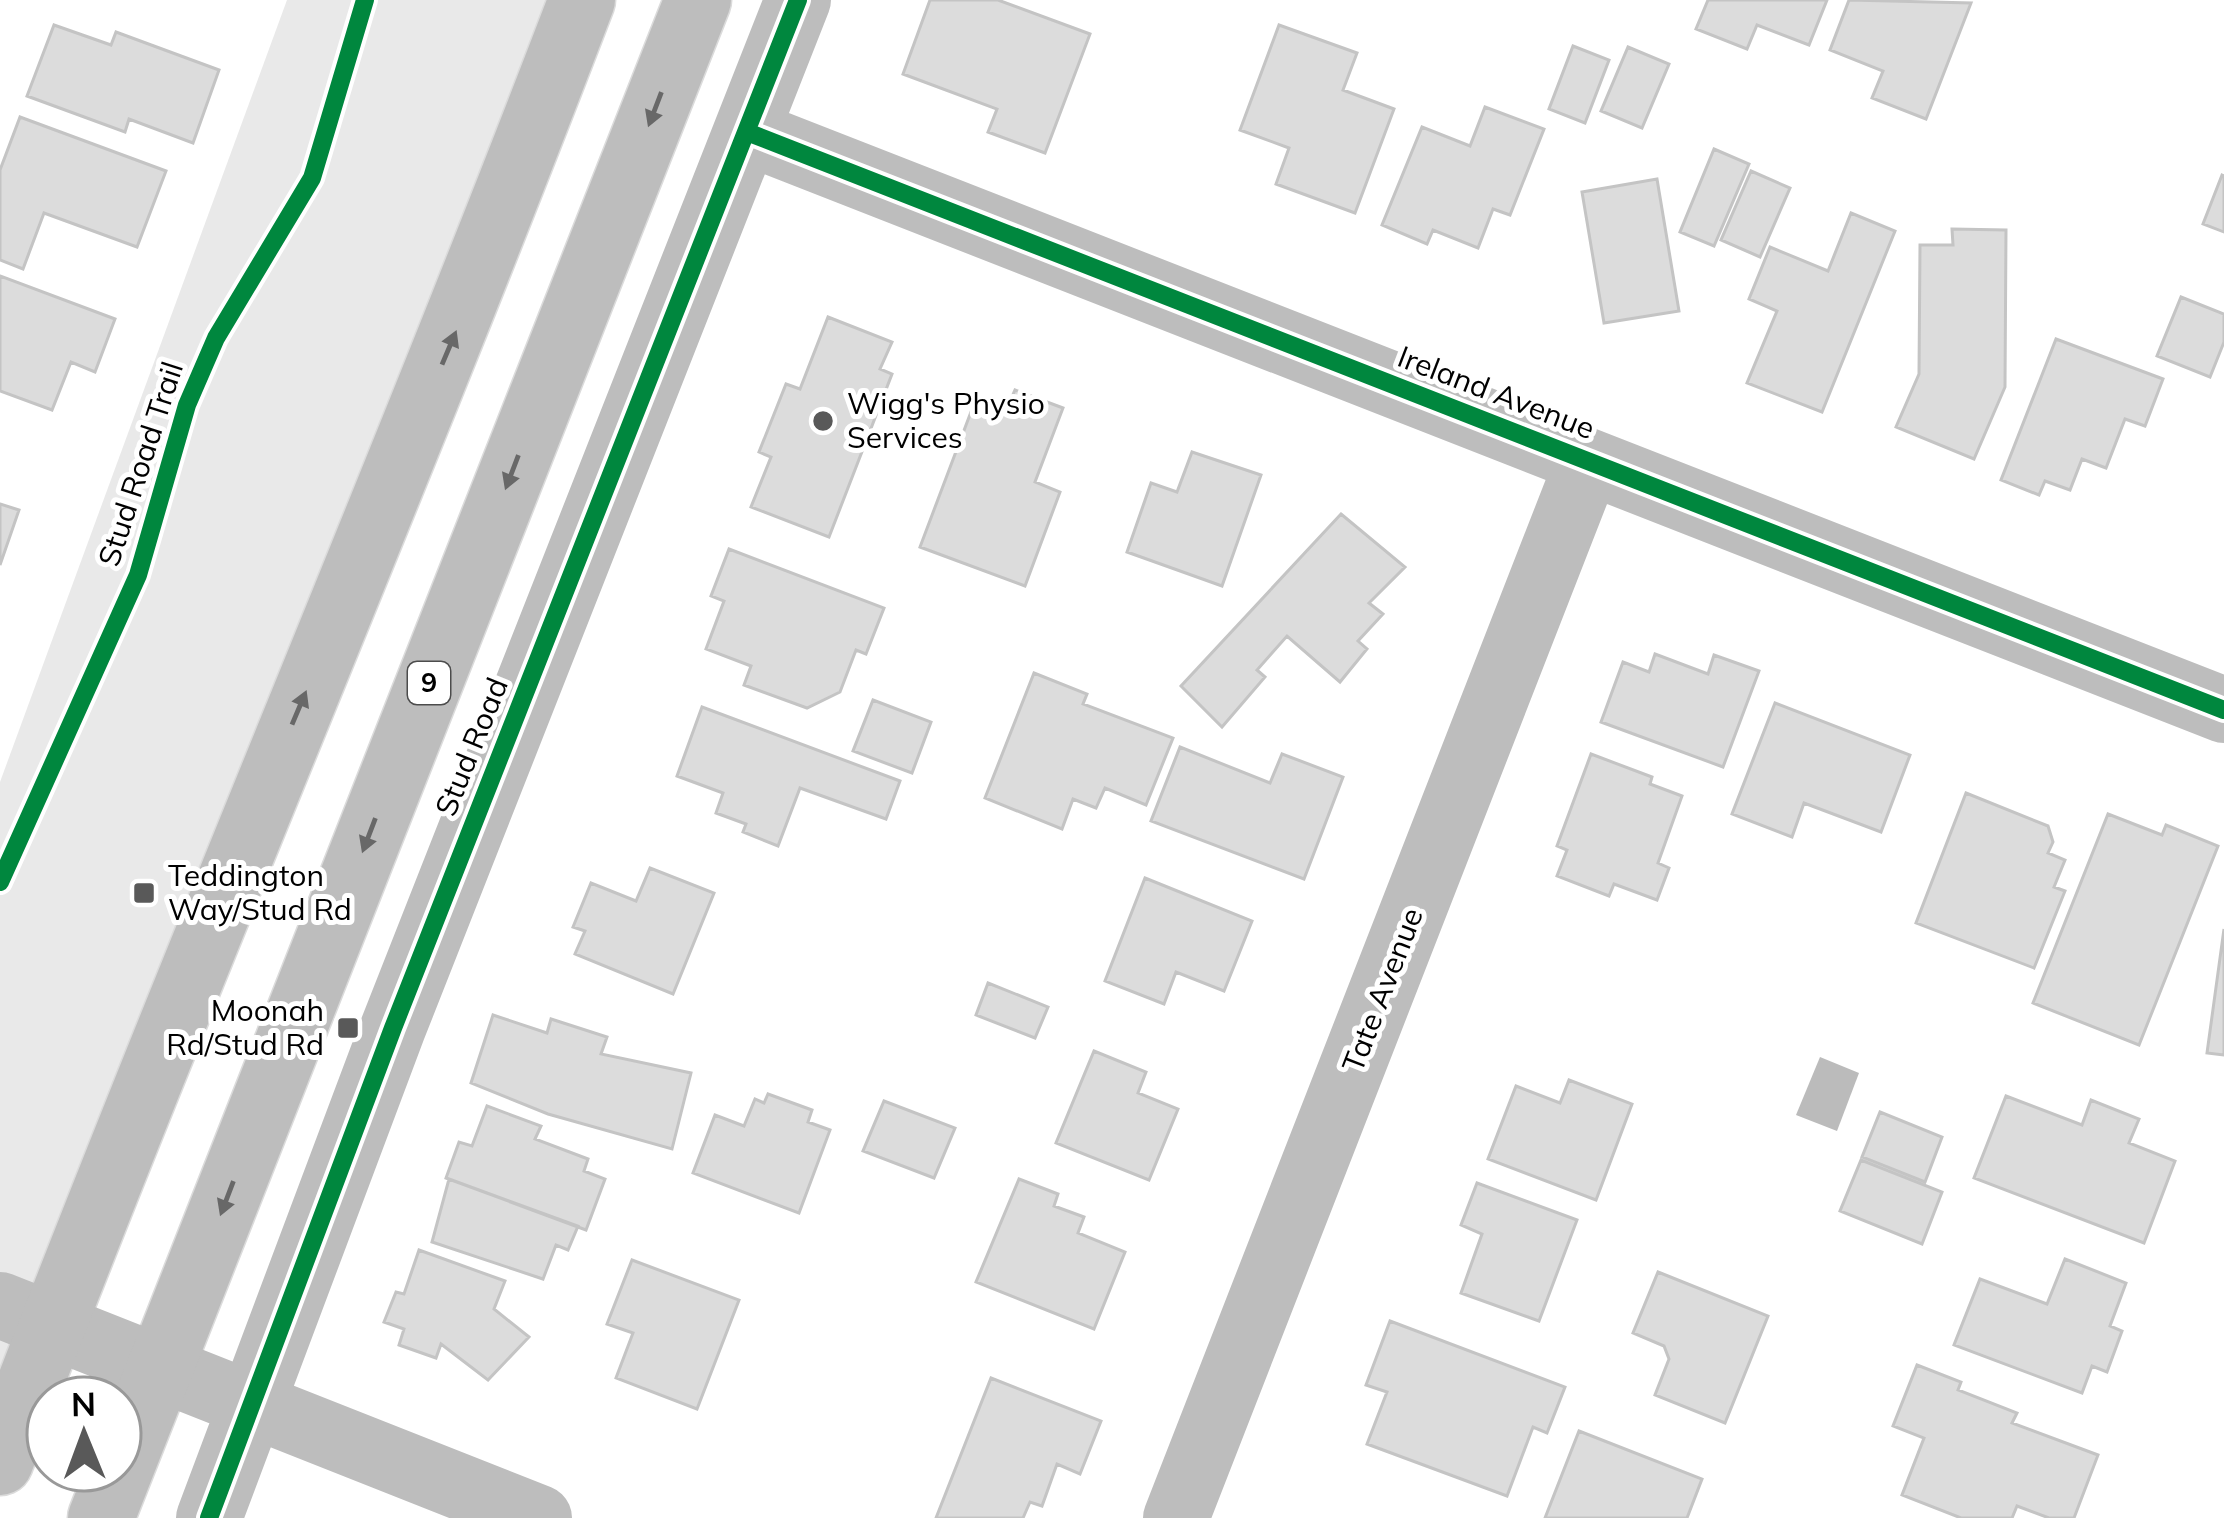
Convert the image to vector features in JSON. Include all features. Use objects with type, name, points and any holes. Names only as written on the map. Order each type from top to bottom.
[{"type":"street","points":[[0,1462],[26,1314],[210,920],[456,330],[581,0]]},
{"type":"street","name":"Stud Road","points":[[101,1518],[698,0]]},
{"type":"street","name":"Stud Road","points":[[209,1518],[393,1028],[797,0]]},
{"type":"street","name":"Ireland Avenue","points":[[747,131],[2224,710]]},
{"type":"street","name":"Tate Avenue","points":[[1176,1518],[1588,462]]},
{"type":"street","points":[[26,1314],[539,1518]]},
{"type":"shaded area","points":[[287,0],[582,0],[35,1374],[24,1374],[24,1402],[0,1462],[0,782]]},
{"type":"shaded area","points":[[1820,1057],[1859,1073],[1837,1131],[1796,1115]]},
{"type":"building","points":[[930,0],[998,0],[1090,34],[1045,153],[988,132],[997,109],[903,74]]},
{"type":"building","points":[[1708,0],[1827,0],[1809,45],[1757,25],[1747,49],[1696,29]]},
{"type":"building","points":[[1849,0],[1971,3],[1926,119],[1872,98],[1883,71],[1830,50]]},
{"type":"building","points":[[54,25],[111,45],[116,32],[219,70],[193,143],[129,119],[125,132],[27,96]]},
{"type":"building","points":[[1279,25],[1357,53],[1343,90],[1394,109],[1355,213],[1276,184],[1289,148],[1240,130]]},
{"type":"building","points":[[1573,46],[1609,60],[1585,123],[1549,109]]},
{"type":"building","points":[[1628,47],[1669,64],[1642,128],[1601,111]]},
{"type":"building","points":[[1485,107],[1544,129],[1510,215],[1493,209],[1478,248],[1433,230],[1427,244],[1382,225],[1422,127],[1470,146]]},
{"type":"building","points":[[20,117],[166,171],[137,247],[44,213],[23,269],[0,260],[0,170]]},
{"type":"building","points":[[1714,149],[1749,164],[1714,246],[1680,232]]},
{"type":"building","points":[[1751,171],[1790,188],[1760,257],[1721,240]]},
{"type":"building","points":[[2224,176],[2224,232],[2203,224]]},
{"type":"building","points":[[1657,179],[1679,311],[1604,323],[1582,192]]},
{"type":"building","points":[[1851,213],[1895,231],[1822,412],[1747,383],[1777,311],[1749,299],[1770,247],[1828,271]]},
{"type":"building","points":[[1952,229],[2006,230],[2005,387],[1974,459],[1896,427],[1919,374],[1920,245],[1953,245]]},
{"type":"building","points":[[0,276],[115,319],[95,372],[71,362],[52,410],[0,391]]},
{"type":"building","points":[[2181,297],[2224,314],[2224,342],[2210,377],[2157,356]]},
{"type":"building","name":"Wigg's Physio Services","points":[[828,317],[892,342],[880,369],[892,374],[829,537],[751,507],[771,457],[759,452],[786,384],[800,389]]},
{"type":"building","points":[[2056,339],[2163,379],[2145,426],[2125,419],[2106,468],[2082,459],[2070,490],[2045,481],[2039,495],[2001,480]]},
{"type":"building","points":[[1015,390],[1063,408],[1035,482],[1060,492],[1025,586],[920,547],[977,396],[1007,408]]},
{"type":"building","points":[[1192,452],[1261,475],[1222,586],[1127,552],[1151,483],[1177,492]]},
{"type":"building","points":[[0,504],[19,510],[0,565]]},
{"type":"building","points":[[1341,514],[1405,567],[1369,603],[1383,614],[1358,641],[1367,649],[1340,682],[1287,636],[1257,670],[1265,677],[1222,727],[1181,686]]},
{"type":"building","points":[[729,549],[884,608],[866,654],[856,650],[840,692],[807,708],[744,685],[751,666],[706,649],[724,601],[711,596]]},
{"type":"building","points":[[1655,654],[1708,674],[1714,655],[1759,671],[1723,767],[1601,722],[1623,662],[1649,672]]},
{"type":"building","points":[[1034,673],[1087,694],[1083,704],[1173,738],[1146,805],[1105,788],[1096,808],[1073,799],[1062,829],[985,798]]},
{"type":"building","points":[[873,700],[931,722],[912,773],[853,751]]},
{"type":"building","points":[[1775,703],[1910,755],[1881,832],[1804,803],[1792,837],[1732,814]]},
{"type":"building","points":[[702,707],[900,781],[886,819],[800,788],[778,846],[743,832],[746,824],[716,813],[723,793],[677,776]]},
{"type":"building","points":[[1180,747],[1270,783],[1282,754],[1343,777],[1304,879],[1151,821]]},
{"type":"building","points":[[1591,754],[1652,777],[1650,784],[1682,796],[1658,863],[1669,868],[1657,900],[1614,884],[1609,896],[1557,876],[1567,850],[1557,846]]},
{"type":"building","points":[[1966,793],[2048,826],[2053,842],[2048,853],[2065,860],[2054,887],[2065,891],[2034,968],[1916,923]]},
{"type":"building","points":[[2108,814],[2162,835],[2166,825],[2218,846],[2139,1045],[2033,1003]]},
{"type":"building","points":[[650,868],[714,893],[673,994],[575,954],[585,931],[573,927],[591,883],[636,901]]},
{"type":"building","points":[[1145,878],[1252,921],[1224,991],[1176,972],[1164,1004],[1105,981]]},
{"type":"building","points":[[2224,929],[2224,1055],[2207,1053]]},
{"type":"building","points":[[988,983],[1048,1007],[1035,1038],[976,1015]]},
{"type":"building","points":[[493,1015],[547,1033],[551,1019],[607,1037],[601,1054],[691,1073],[672,1149],[548,1114],[471,1083]]},
{"type":"building","points":[[1094,1051],[1146,1072],[1138,1093],[1178,1109],[1149,1180],[1056,1143]]},
{"type":"building","points":[[1569,1080],[1632,1104],[1596,1200],[1488,1159],[1516,1086],[1560,1103]]},
{"type":"building","points":[[768,1094],[812,1110],[808,1122],[830,1130],[799,1213],[693,1173],[715,1115],[744,1126],[755,1099],[764,1103]]},
{"type":"building","points":[[2006,1096],[2082,1125],[2091,1100],[2139,1119],[2129,1143],[2175,1161],[2144,1243],[1974,1178]]},
{"type":"building","points":[[884,1101],[955,1128],[934,1178],[863,1151]]},
{"type":"building","points":[[487,1106],[541,1126],[535,1139],[588,1159],[584,1171],[605,1179],[586,1230],[446,1178],[459,1142],[472,1146]]},
{"type":"building","points":[[1880,1112],[1942,1137],[1925,1182],[1862,1157]]},
{"type":"building","points":[[1861,1160],[1942,1192],[1922,1244],[1840,1211]]},
{"type":"building","points":[[449,1179],[578,1226],[568,1250],[556,1245],[543,1279],[432,1242]]},
{"type":"building","points":[[1019,1179],[1058,1194],[1054,1206],[1084,1217],[1078,1233],[1125,1252],[1094,1329],[976,1282]]},
{"type":"building","points":[[1477,1183],[1577,1220],[1539,1321],[1461,1293],[1482,1234],[1461,1225]]},
{"type":"building","points":[[419,1250],[505,1281],[494,1309],[529,1337],[488,1380],[441,1344],[436,1358],[399,1345],[404,1329],[384,1322],[396,1292],[404,1294]]},
{"type":"building","points":[[2065,1259],[2126,1283],[2110,1326],[2122,1331],[2107,1372],[2092,1366],[2082,1393],[1954,1345],[1980,1279],[2047,1304]]},
{"type":"building","points":[[632,1260],[739,1300],[697,1409],[616,1378],[633,1333],[607,1324]]},
{"type":"building","points":[[1658,1272],[1768,1316],[1725,1423],[1655,1395],[1669,1359],[1664,1346],[1633,1333]]},
{"type":"building","points":[[1390,1321],[1565,1387],[1547,1433],[1533,1427],[1507,1496],[1367,1444],[1387,1392],[1366,1385]]},
{"type":"building","points":[[1917,1365],[1961,1382],[1958,1390],[2017,1413],[2012,1423],[2098,1455],[2074,1518],[2049,1518],[2017,1506],[2012,1518],[1961,1518],[1902,1495],[1924,1438],[1893,1426]]},
{"type":"building","points":[[991,1378],[1101,1421],[1080,1474],[1057,1464],[1042,1506],[1030,1502],[1023,1518],[936,1518]]},
{"type":"building","points":[[1579,1431],[1702,1479],[1687,1518],[1545,1518]]},
{"type":"cycle path","name":"Stud Road Trail","points":[[0,882],[138,575],[187,405],[216,338],[312,178],[365,0]]},
{"type":"cycle path","points":[[209,1518],[393,1028],[798,0]]},
{"type":"cycle path","points":[[747,132],[2224,710]]},
{"type":"place","name":"Wigg's Physio Services","points":[[823,421]]},
{"type":"place","name":"Teddington Way/Stud Rd","points":[[144,893]]},
{"type":"place","name":"Moonah Rd/Stud Rd","points":[[348,1028]]}]
